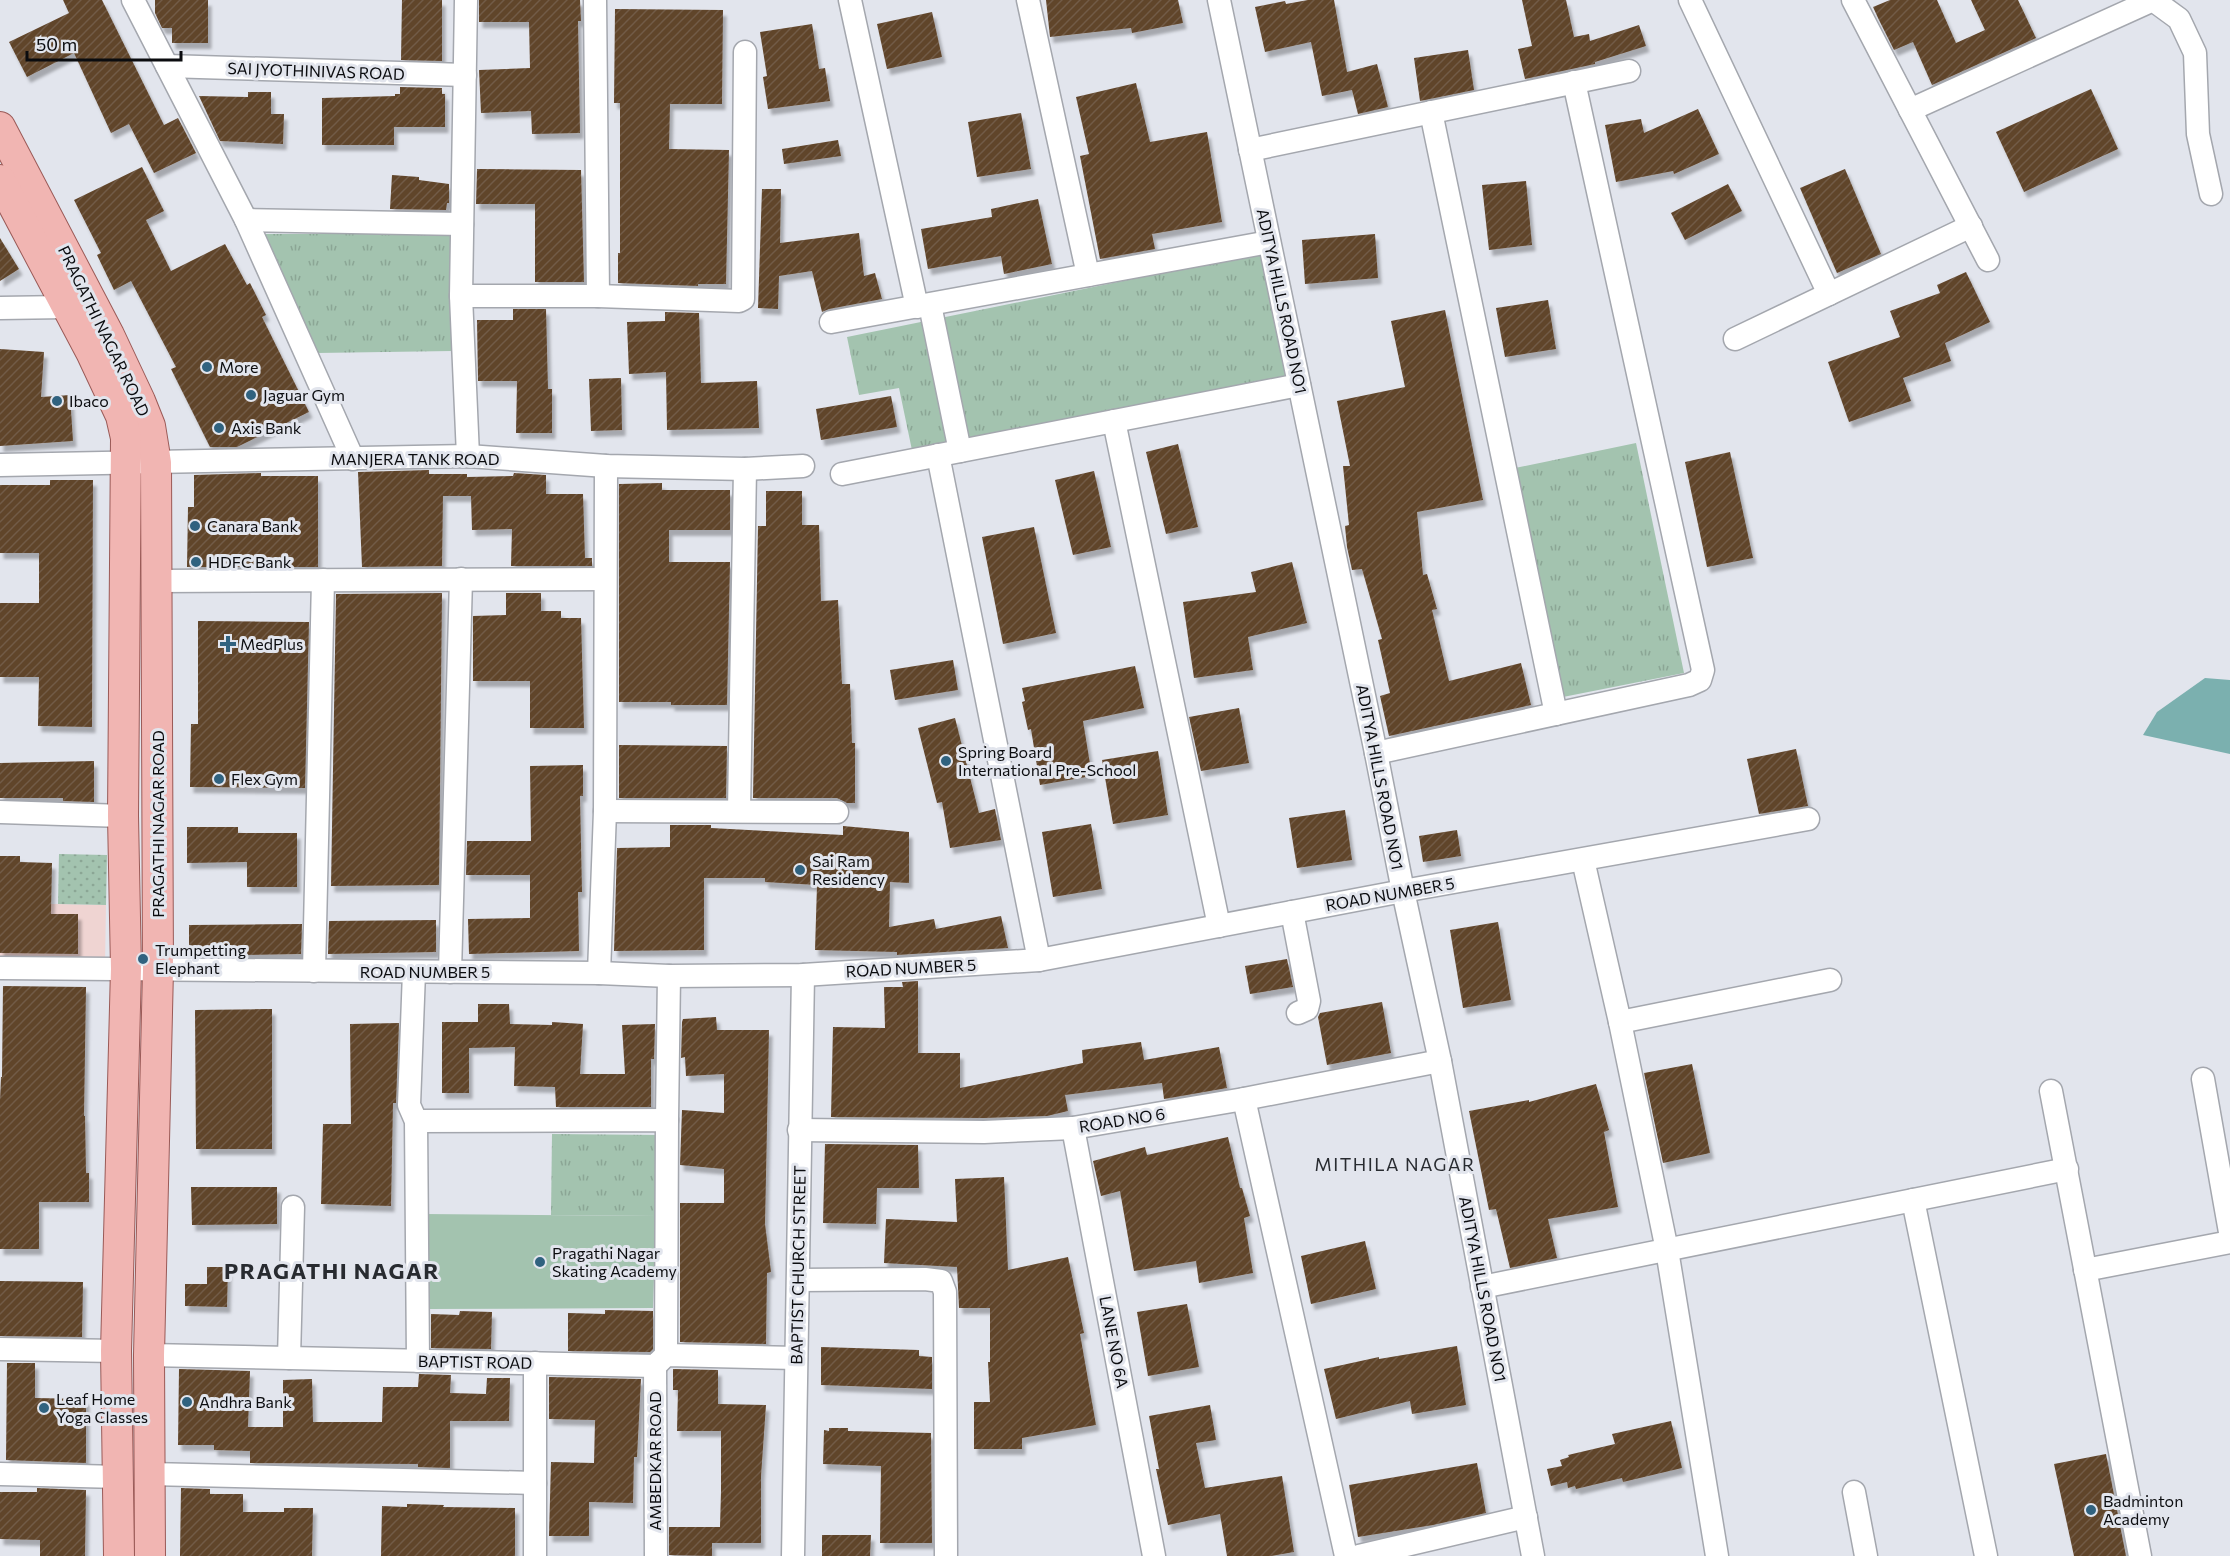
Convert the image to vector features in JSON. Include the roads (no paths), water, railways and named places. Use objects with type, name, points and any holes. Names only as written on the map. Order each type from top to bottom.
[{"type":"main road","name":"PRAGATHI NAGAR ROAD","points":[[0,127],[136,391],[150,426],[156,463],[158,970],[149,1355],[150,1556]]},
{"type":"main road","name":"PRAGATHI NAGAR ROAD","points":[[0,180],[91,352],[121,416],[126,438],[123,816],[126,969],[116,1350],[119,1556]]},
{"type":"street","points":[[133,0],[246,220],[353,459]]},
{"type":"street","points":[[466,0],[461,296],[468,456]]},
{"type":"street","points":[[595,0],[598,296]]},
{"type":"street","points":[[850,0],[923,306],[1039,960]]},
{"type":"street","points":[[1028,0],[1089,275]]},
{"type":"street","name":"ADITYA HILLS ROAD NO1","points":[[1219,0],[1376,753],[1402,891],[1440,1060],[1533,1556]]},
{"type":"street","points":[[1690,0],[1829,294]]},
{"type":"street","points":[[1853,0],[1988,260]]},
{"type":"street","points":[[1910,110],[2111,9],[2153,0],[2179,19],[2195,53],[2198,134],[2211,194]]},
{"type":"street","points":[[461,296],[598,296],[739,301],[743,299],[745,52]]},
{"type":"street","name":"SAI JYOTHINIVAS ROAD","points":[[167,66],[465,75]]},
{"type":"street","points":[[1250,150],[1629,71]]},
{"type":"street","points":[[1376,753],[1689,685],[1700,680],[1703,670],[1574,82]]},
{"type":"street","points":[[1431,112],[1557,714]]},
{"type":"street","points":[[246,220],[462,224]]},
{"type":"street","points":[[1735,339],[1971,226]]},
{"type":"street","points":[[831,322],[1269,242]]},
{"type":"street","points":[[0,308],[66,307]]},
{"type":"street","points":[[842,474],[1299,385]]},
{"type":"street","points":[[1114,421],[1219,926]]},
{"type":"street","name":"MANJERA TANK ROAD","points":[[0,465],[468,456],[606,466],[745,469],[803,466]]},
{"type":"street","points":[[599,974],[605,811],[606,466]]},
{"type":"street","points":[[739,811],[745,469]]},
{"type":"street","points":[[450,972],[461,579]]},
{"type":"street","points":[[157,581],[605,579]]},
{"type":"street","points":[[314,971],[323,580]]},
{"type":"street","points":[[605,811],[837,812]]},
{"type":"street","points":[[0,812],[123,816]]},
{"type":"street","name":"ROAD NUMBER 5","points":[[0,968],[669,976],[803,975],[1039,960],[1402,891],[1808,819]]},
{"type":"street","points":[[1583,860],[1620,1022],[1667,1250],[1717,1556]]},
{"type":"street","points":[[1292,912],[1309,1001],[1307,1010],[1298,1012]]},
{"type":"street","points":[[414,972],[409,1105],[416,1121],[418,1361]]},
{"type":"street","name":"BAPTIST CHURCH STREET","points":[[793,1556],[803,975]]},
{"type":"street","name":"AMBEDKAR ROAD","points":[[656,1556],[669,976]]},
{"type":"street","points":[[1620,1022],[1830,980]]},
{"type":"street","name":"ROAD NO 6","points":[[799,1130],[984,1132],[1073,1128],[1244,1099],[1440,1060]]},
{"type":"street","points":[[2203,1079],[2230,1232]]},
{"type":"street","points":[[2052,1091],[2140,1556]]},
{"type":"street","points":[[1244,1099],[1346,1556]]},
{"type":"street","points":[[416,1121],[667,1120]]},
{"type":"street","name":"LANE NO 6A","points":[[1073,1128],[1154,1556]]},
{"type":"street","points":[[1482,1287],[2067,1169]]},
{"type":"street","points":[[1913,1200],[1986,1556]]},
{"type":"street","points":[[289,1358],[293,1207]]},
{"type":"street","points":[[2085,1270],[2230,1242]]},
{"type":"street","points":[[799,1280],[925,1279],[941,1281],[945,1292],[946,1556]]},
{"type":"street","points":[[0,1349],[116,1350]]},
{"type":"street","name":"BAPTIST ROAD","points":[[149,1355],[535,1363],[796,1358]]},
{"type":"street","points":[[535,1363],[535,1556]]},
{"type":"street","points":[[0,1474],[119,1477]]},
{"type":"street","points":[[150,1474],[535,1483]]},
{"type":"street","points":[[1854,1492],[1866,1556]]},
{"type":"street","points":[[1359,1556],[1526,1517]]},
{"type":"place","name":"More","points":[[207,367]]},
{"type":"place","name":"Jaguar Gym","points":[[251,395]]},
{"type":"place","name":"Ibaco","points":[[57,401]]},
{"type":"place","name":"Axis Bank","points":[[219,428]]},
{"type":"place","name":"Canara Bank","points":[[195,526]]},
{"type":"place","name":"HDFC Bank","points":[[196,562]]},
{"type":"place","name":"MedPlus","points":[[228,644]]},
{"type":"place","name":"Spring Board International Pre-School","points":[[946,761]]},
{"type":"place","name":"Flex Gym","points":[[219,779]]},
{"type":"place","name":"Sai Ram Residency","points":[[800,870]]},
{"type":"place","name":"Trumpetting Elephant","points":[[143,959]]},
{"type":"place","name":"Pragathi Nagar Skating Academy","points":[[540,1262]]},
{"type":"place","name":"Andhra Bank","points":[[187,1402]]},
{"type":"place","name":"Leaf Home Yoga Classes","points":[[44,1408]]},
{"type":"place","name":"Badminton Academy","points":[[2091,1510]]},
{"type":"district","name":"MITHILA NAGAR","points":[[1395,1165]]},
{"type":"district","name":"PRAGATHI NAGAR","points":[[332,1271]]}]
